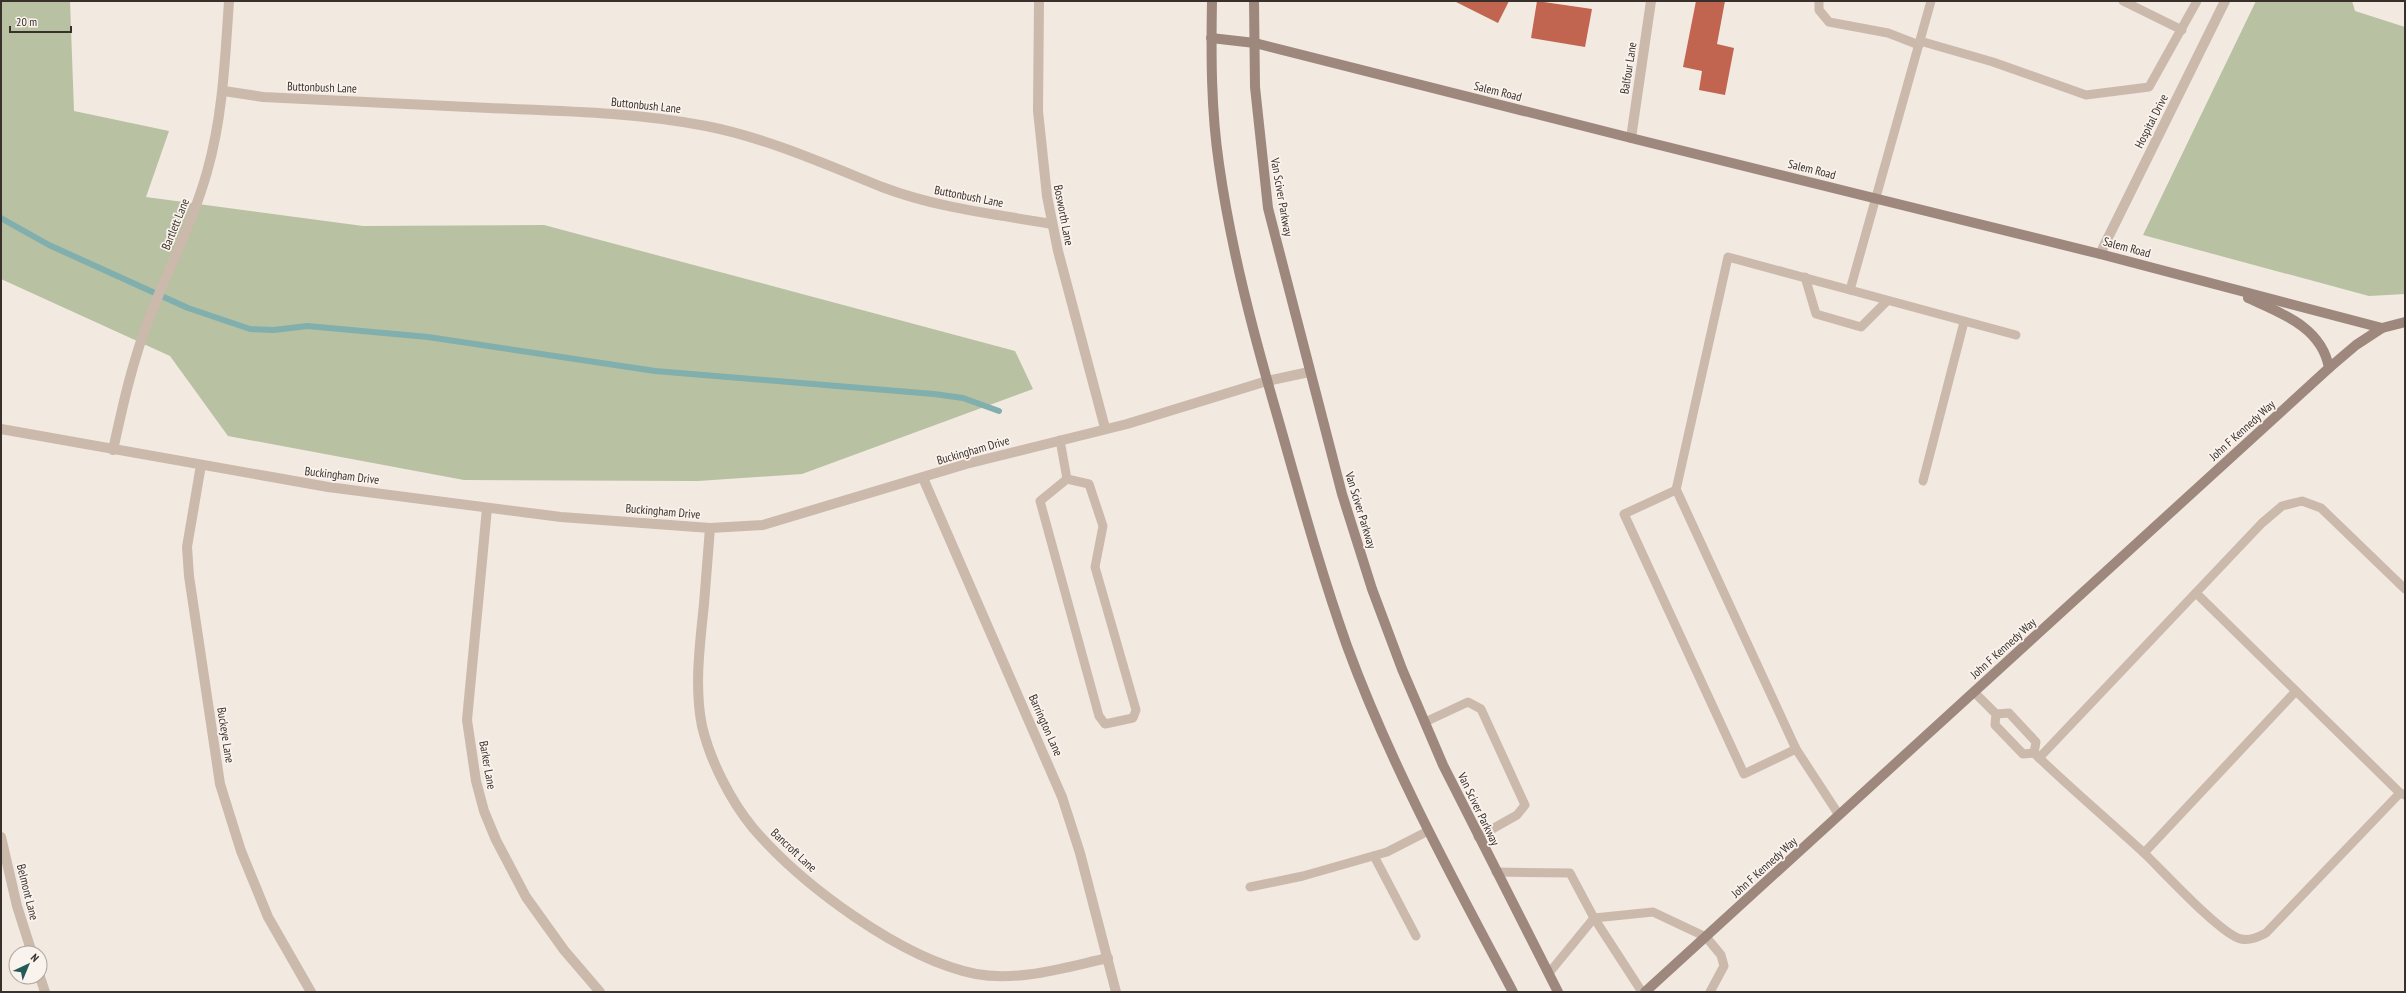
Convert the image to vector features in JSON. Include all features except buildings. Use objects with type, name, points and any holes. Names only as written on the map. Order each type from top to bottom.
[{"type":"street","name":"Bartlett Lane","points":[[113,450],[125,396],[139,345],[181,246],[207,172],[224,91],[229,1]]},
{"type":"street","name":"Bosworth Lane","points":[[1039,1],[1038,111],[1052,224],[1088,371],[1105,428]]},
{"type":"street","points":[[1212,1],[1211,38],[1213,99],[1218,162],[1230,232],[1267,381],[1319,560],[1348,647],[1384,736],[1428,831],[1513,992]]},
{"type":"street","name":"Van Sciver Parkway","points":[[1254,1],[1254,88],[1268,208],[1309,372],[1342,494],[1372,589],[1425,722],[1478,837],[1558,992]]},
{"type":"street","name":"Balfour Lane","points":[[1631,138],[1651,1]]},
{"type":"street","name":"Hospital Drive","points":[[2100,254],[2225,1]]},
{"type":"street","name":"Salem Road","points":[[1211,38],[1255,43],[2100,254],[2382,328],[2405,322]]},
{"type":"street","name":"Buttonbush Lane","points":[[224,91],[262,97],[596,112],[671,120],[709,126],[780,147],[850,172],[882,187],[944,206],[1052,224]]},
{"type":"street","points":[[2218,285],[2288,316],[2316,338],[2326,354],[2329,368]]},
{"type":"street","name":"John F Kennedy Way","points":[[1645,992],[2329,368],[2356,344],[2382,328]]},
{"type":"street","name":"Buckingham Drive","points":[[1,429],[274,479],[561,517],[710,528],[763,525],[1060,440],[1142,420],[1267,381],[1309,372]]},
{"type":"street","name":"Buckeye Lane","points":[[201,465],[188,547],[189,576],[220,784],[242,851],[268,917],[311,992]]},
{"type":"street","name":"Barrington Lane","points":[[923,478],[1062,797],[1080,853],[1116,992]]},
{"type":"street","name":"Barker Lane","points":[[487,508],[467,720],[476,781],[484,811],[496,840],[526,897],[564,950],[600,992]]},
{"type":"street","name":"Bancroft Lane","points":[[710,528],[699,663],[698,694],[702,725],[711,754],[723,781],[752,826],[809,881],[843,908],[887,936],[930,959],[976,974],[1003,976],[1026,974],[1108,958]]},
{"type":"street","name":"Belmont Lane","points":[[1,837],[17,906],[29,945]]},
{"type":"lane","points":[[1819,1],[1819,10],[1829,22],[1888,33],[1919,43],[1993,62],[2086,95],[2149,87],[2197,1]]},
{"type":"lane","points":[[1850,290],[1931,1]]},
{"type":"lane","points":[[2123,1],[2182,30]]},
{"type":"lane","points":[[1839,815],[1796,749],[1676,489],[1728,257],[1850,290],[1886,302],[2016,335]]},
{"type":"lane","points":[[1804,277],[1816,314],[1861,327],[1886,302]]},
{"type":"lane","points":[[1923,481],[1964,322]]},
{"type":"lane","points":[[1060,440],[1067,479]]},
{"type":"lane","points":[[1067,479],[1089,484],[1103,526],[1095,567],[1136,710],[1133,718],[1105,724],[1099,716],[1040,501],[1067,479]]},
{"type":"lane","points":[[1676,489],[1624,514],[1744,774],[1796,749]]},
{"type":"lane","points":[[2036,756],[2282,506],[2302,501],[2321,508],[2405,589]]},
{"type":"lane","points":[[1996,714],[1995,725],[2023,754],[2036,756],[2144,853],[2223,929],[2240,939],[2254,939],[2266,933],[2403,794],[2196,593]]},
{"type":"lane","points":[[2144,853],[2296,691]]},
{"type":"lane","points":[[1974,692],[1996,714],[2009,713],[2036,742],[2036,756]]},
{"type":"lane","points":[[1425,722],[1468,702],[1481,709],[1525,805],[1517,815],[1478,837]]},
{"type":"lane","points":[[1250,887],[1303,876],[1387,852],[1428,831]]},
{"type":"lane","points":[[1374,856],[1416,936]]},
{"type":"lane","points":[[1496,872],[1570,873],[1594,918],[1642,992]]},
{"type":"lane","points":[[1549,974],[1594,918],[1653,912],[1706,937],[1721,955],[1724,966],[1710,992]]},
{"type":"green space","points":[[1,1],[70,1],[74,111],[169,131],[146,197],[363,226],[544,225],[1015,351],[1033,389],[802,474],[698,481],[464,480],[228,436],[170,356],[1,279]]},
{"type":"green space","points":[[2256,1],[2352,1],[2355,11],[2405,27],[2405,294],[2369,296],[2143,235]]},
{"type":"waterway","points":[[1,218],[49,245],[188,308],[250,329],[274,330],[307,326],[428,337],[655,371],[934,394],[963,398],[999,411]]}]
